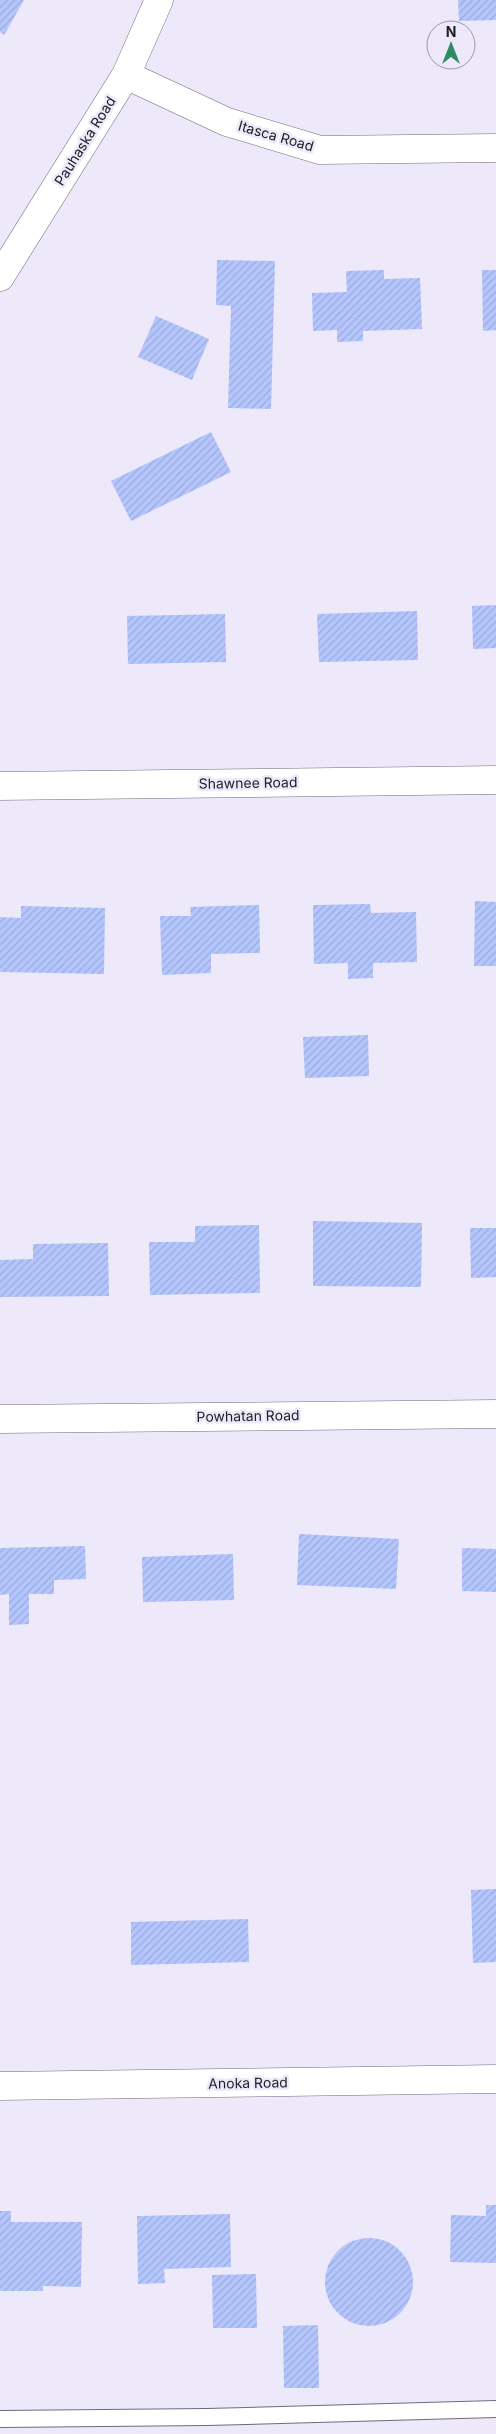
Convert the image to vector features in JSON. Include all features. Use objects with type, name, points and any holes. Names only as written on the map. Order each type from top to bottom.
[{"type":"street","name":"Pauhaska Road","points":[[0,277],[126,75],[159,0]]},
{"type":"street","name":"Itasca Road","points":[[126,75],[227,122],[320,150],[496,148]]},
{"type":"street","name":"Shawnee Road","points":[[0,786],[496,780]]},
{"type":"street","name":"Powhatan Road","points":[[0,1419],[496,1414]]},
{"type":"street","name":"Anoka Road","points":[[0,2086],[496,2079]]},
{"type":"lane","points":[[0,2419],[207,2417],[496,2410]]},
{"type":"building","points":[[0,0],[24,0],[4,35],[0,32]]},
{"type":"building","points":[[458,0],[496,0],[496,20],[459,20]]},
{"type":"building","points":[[217,260],[275,261],[271,409],[228,408],[231,306],[216,305]]},
{"type":"building","points":[[384,270],[384,279],[420,278],[422,329],[363,331],[363,341],[337,342],[337,330],[313,331],[312,293],[347,292],[346,271]]},
{"type":"building","points":[[482,270],[496,270],[496,330],[483,331]]},
{"type":"building","points":[[156,316],[209,339],[192,380],[138,357]]},
{"type":"building","points":[[211,432],[231,472],[131,521],[111,481]]},
{"type":"building","points":[[496,605],[496,648],[473,649],[472,606]]},
{"type":"building","points":[[417,611],[418,660],[319,662],[317,614]]},
{"type":"building","points":[[225,614],[226,662],[128,664],[127,616]]},
{"type":"building","points":[[475,901],[496,902],[496,966],[474,966]]},
{"type":"building","points":[[370,904],[371,913],[416,912],[417,962],[373,963],[373,978],[348,979],[348,963],[314,964],[313,905]]},
{"type":"building","points":[[259,905],[260,953],[211,954],[211,973],[162,975],[160,916],[191,916],[190,907]]},
{"type":"building","points":[[21,906],[105,908],[104,974],[0,972],[0,917],[21,918]]},
{"type":"building","points":[[368,1035],[369,1076],[305,1078],[303,1037]]},
{"type":"building","points":[[313,1221],[422,1223],[421,1287],[313,1286]]},
{"type":"building","points":[[259,1225],[260,1293],[150,1295],[149,1242],[195,1242],[195,1226]]},
{"type":"building","points":[[470,1228],[496,1228],[496,1277],[471,1278]]},
{"type":"building","points":[[108,1243],[109,1296],[0,1297],[0,1260],[33,1259],[33,1244]]},
{"type":"building","points":[[299,1534],[399,1539],[396,1589],[297,1585]]},
{"type":"building","points":[[85,1546],[86,1579],[54,1580],[54,1594],[29,1594],[29,1624],[9,1625],[9,1594],[0,1595],[0,1548]]},
{"type":"building","points":[[462,1548],[496,1549],[496,1592],[462,1591]]},
{"type":"building","points":[[233,1554],[234,1600],[143,1602],[142,1557]]},
{"type":"building","points":[[496,1889],[496,1962],[473,1963],[471,1890]]},
{"type":"building","points":[[248,1919],[249,1962],[131,1965],[131,1922]]},
{"type":"building","points":[[486,2205],[496,2205],[496,2263],[450,2262],[451,2215],[486,2216]]},
{"type":"building","points":[[0,2211],[11,2211],[11,2222],[82,2222],[81,2287],[43,2286],[43,2291],[0,2291]]},
{"type":"building","points":[[230,2214],[231,2267],[164,2269],[165,2283],[138,2284],[137,2216]]},
{"type":"building","points":[[369,2238],[386,2241],[400,2251],[410,2265],[413,2282],[410,2299],[400,2313],[386,2323],[369,2326],[352,2323],[338,2313],[328,2299],[325,2282],[328,2265],[338,2251],[352,2241]]},
{"type":"building","points":[[256,2274],[257,2328],[213,2328],[212,2275]]},
{"type":"building","points":[[318,2325],[319,2388],[284,2388],[283,2326]]}]
